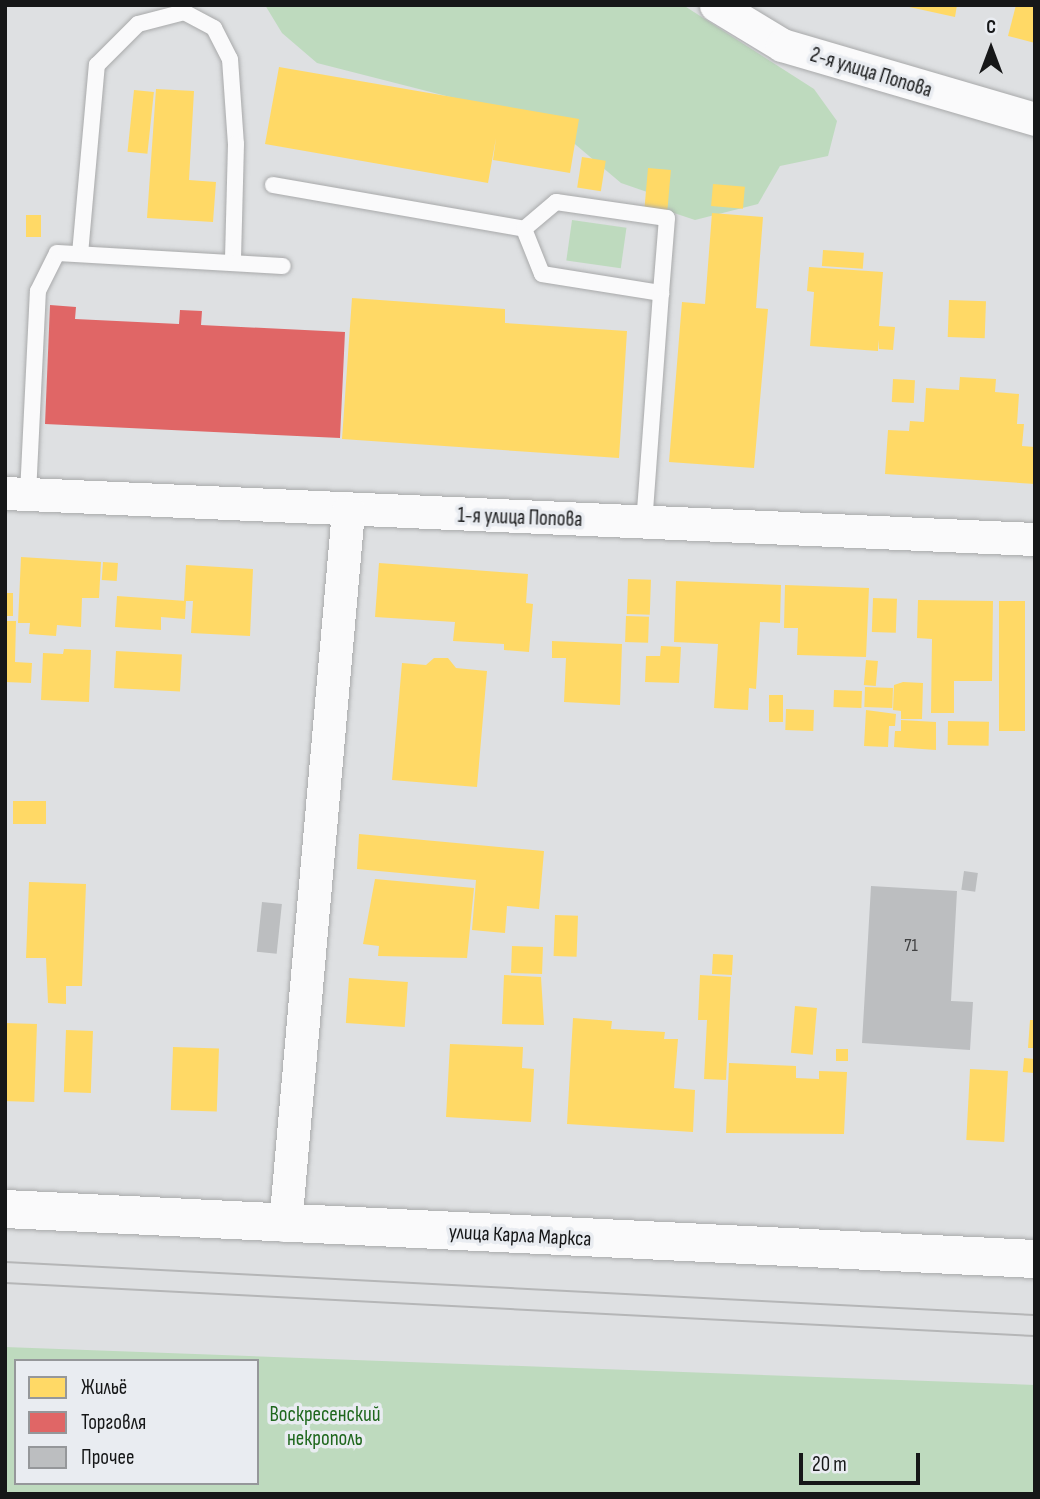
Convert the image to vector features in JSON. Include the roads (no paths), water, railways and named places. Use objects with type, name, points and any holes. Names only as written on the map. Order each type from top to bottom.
[{"type":"main road","name":"улица Карла Маркса","points":[[5,1209],[285,1225],[1035,1259]]},
{"type":"street","name":"2-я улица Попова","points":[[716,5],[782,45],[1035,119]]},
{"type":"street","name":"1-я улица Попова","points":[[16,494],[348,511],[1035,539]]},
{"type":"street","points":[[285,1225],[348,511]]},
{"type":"lane","points":[[80,254],[97,65],[138,24],[184,12],[214,28],[230,59],[236,144],[233,262]]},
{"type":"lane","points":[[273,185],[524,229]]},
{"type":"lane","points":[[524,229],[556,202],[667,218],[644,523]]},
{"type":"lane","points":[[524,229],[542,274],[661,293]]},
{"type":"lane","points":[[16,494],[37,290],[57,253],[283,266]]},
{"type":"tram line","points":[[5,1262],[1035,1315]]},
{"type":"tram line","points":[[5,1283],[1035,1336]]},
{"type":"park label","name":"Воскресенский некрополь","points":[[325,1427]]}]
